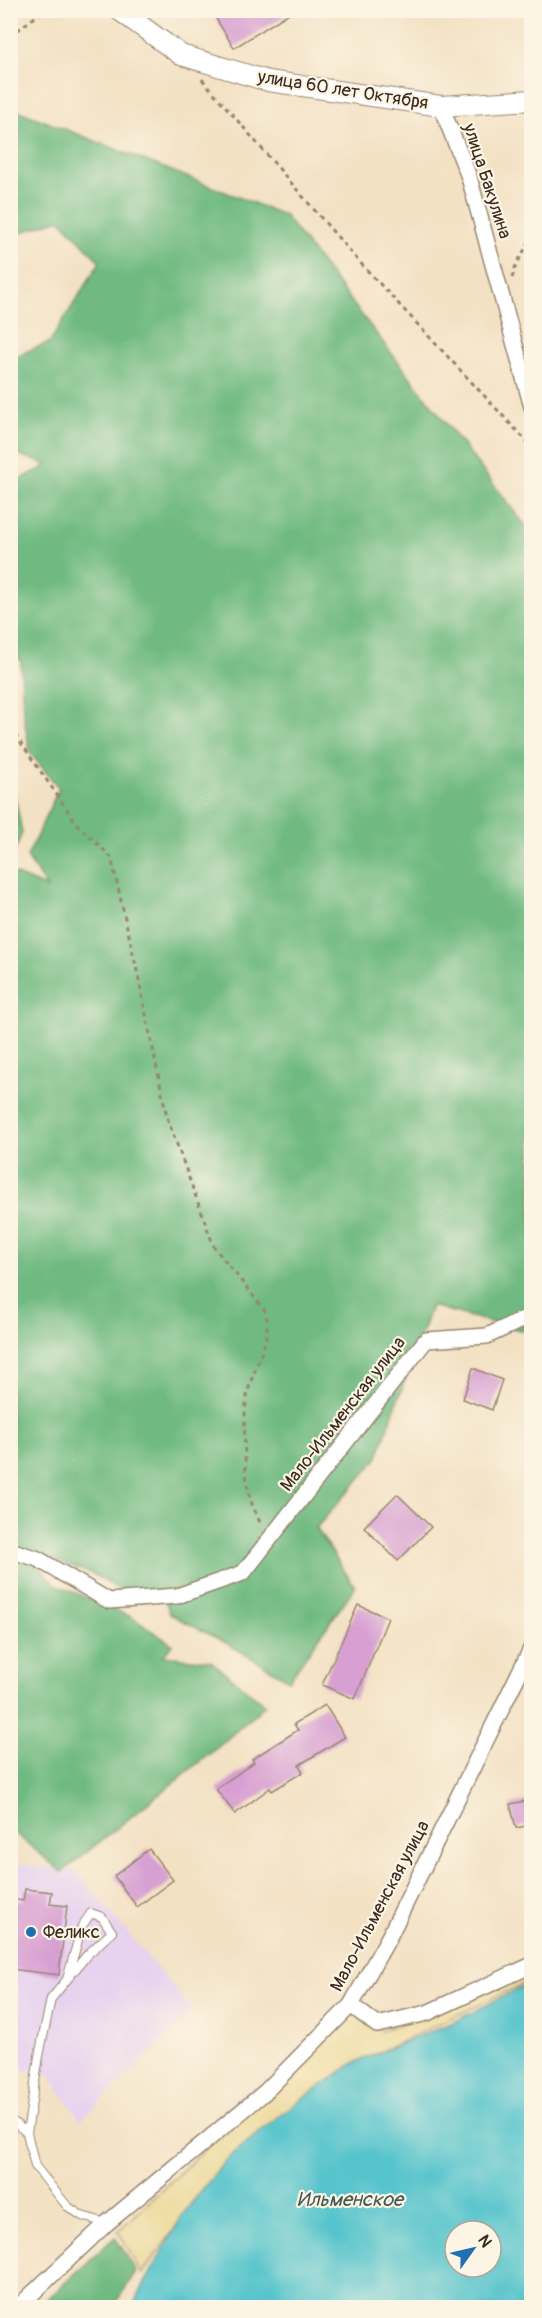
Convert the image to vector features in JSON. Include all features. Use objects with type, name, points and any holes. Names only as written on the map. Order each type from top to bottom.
[{"type":"street","name":"улица 60 лет Октября","points":[[119,10],[182,55],[268,81],[441,106],[531,100]]},
{"type":"street","name":"улица Бакулина","points":[[441,106],[469,177],[531,407]]},
{"type":"street","name":"Мало-Ильменская улица","points":[[10,1550],[38,1559],[109,1601],[177,1596],[243,1573],[426,1340],[487,1336],[531,1316]]},
{"type":"street","name":"Мало-Ильменская улица","points":[[17,2307],[107,2223],[265,2092],[351,2005],[389,1937],[531,1647]]},
{"type":"street","points":[[351,2005],[377,2025],[427,2013],[531,1965]]},
{"type":"lane","points":[[67,1979],[82,1926],[91,1913],[102,1917],[112,1932],[87,1955],[67,1979],[51,1998],[27,2133],[35,2166],[68,2206],[82,2216],[107,2223]]},
{"type":"lane","points":[[10,2119],[27,2133]]},
{"type":"path","points":[[10,36],[44,10]]},
{"type":"path","points":[[182,55],[353,255],[531,447]]},
{"type":"path","points":[[505,308],[516,265],[531,237]]},
{"type":"path","points":[[10,727],[77,824],[111,857],[167,1117],[214,1247],[266,1312],[268,1324],[264,1349],[247,1396],[246,1454],[249,1495],[268,1541]]},
{"type":"shaded area","name":"Феликс","points":[[11,1863],[76,1871],[193,2011],[80,2121],[49,2074],[11,2068]]},
{"type":"green space","points":[[11,108],[284,215],[532,534],[531,1333],[431,1306],[377,1459],[316,1528],[355,1587],[289,1680],[228,1644],[170,1614],[163,1594],[139,1601],[93,1574],[23,1549],[55,1584],[131,1617],[173,1645],[163,1656],[211,1661],[265,1705],[218,1747],[62,1872],[11,1830],[10,878],[12,873],[47,888],[27,857],[59,788],[30,753],[23,712],[21,662],[11,643],[11,493],[15,482],[48,465],[11,452],[11,358],[50,342],[100,262],[60,219],[11,236]]},
{"type":"green space","points":[[10,772],[22,833],[11,860],[10,860]]},
{"type":"green space","points":[[115,2237],[136,2271],[114,2307],[39,2307]]},
{"type":"sand","points":[[531,1969],[531,1980],[348,2067],[208,2183],[142,2274],[118,2231],[352,2011],[381,2031]]},
{"type":"water","name":"Ильменское","points":[[531,1982],[531,2307],[132,2307],[183,2214],[225,2161],[281,2114],[354,2063],[454,2022]]},
{"type":"building","points":[[226,10],[294,10],[234,48],[215,17]]},
{"type":"building","points":[[473,1368],[502,1380],[492,1410],[463,1399]]},
{"type":"building","points":[[397,1494],[431,1527],[398,1561],[364,1527]]},
{"type":"building","points":[[358,1605],[388,1618],[355,1699],[322,1685]]},
{"type":"building","points":[[325,1705],[345,1737],[299,1765],[303,1772],[272,1791],[270,1788],[235,1814],[216,1789],[254,1762],[252,1759],[298,1730],[294,1724]]},
{"type":"building","points":[[531,1800],[531,1825],[516,1828],[510,1804]]},
{"type":"building","points":[[149,1849],[173,1880],[137,1907],[114,1876]]},
{"type":"building","points":[[25,1889],[52,1892],[50,1904],[67,1906],[59,1975],[10,1969],[10,1899],[23,1901]]},
{"type":"place","name":"Феликс","points":[[31,1932]]}]
